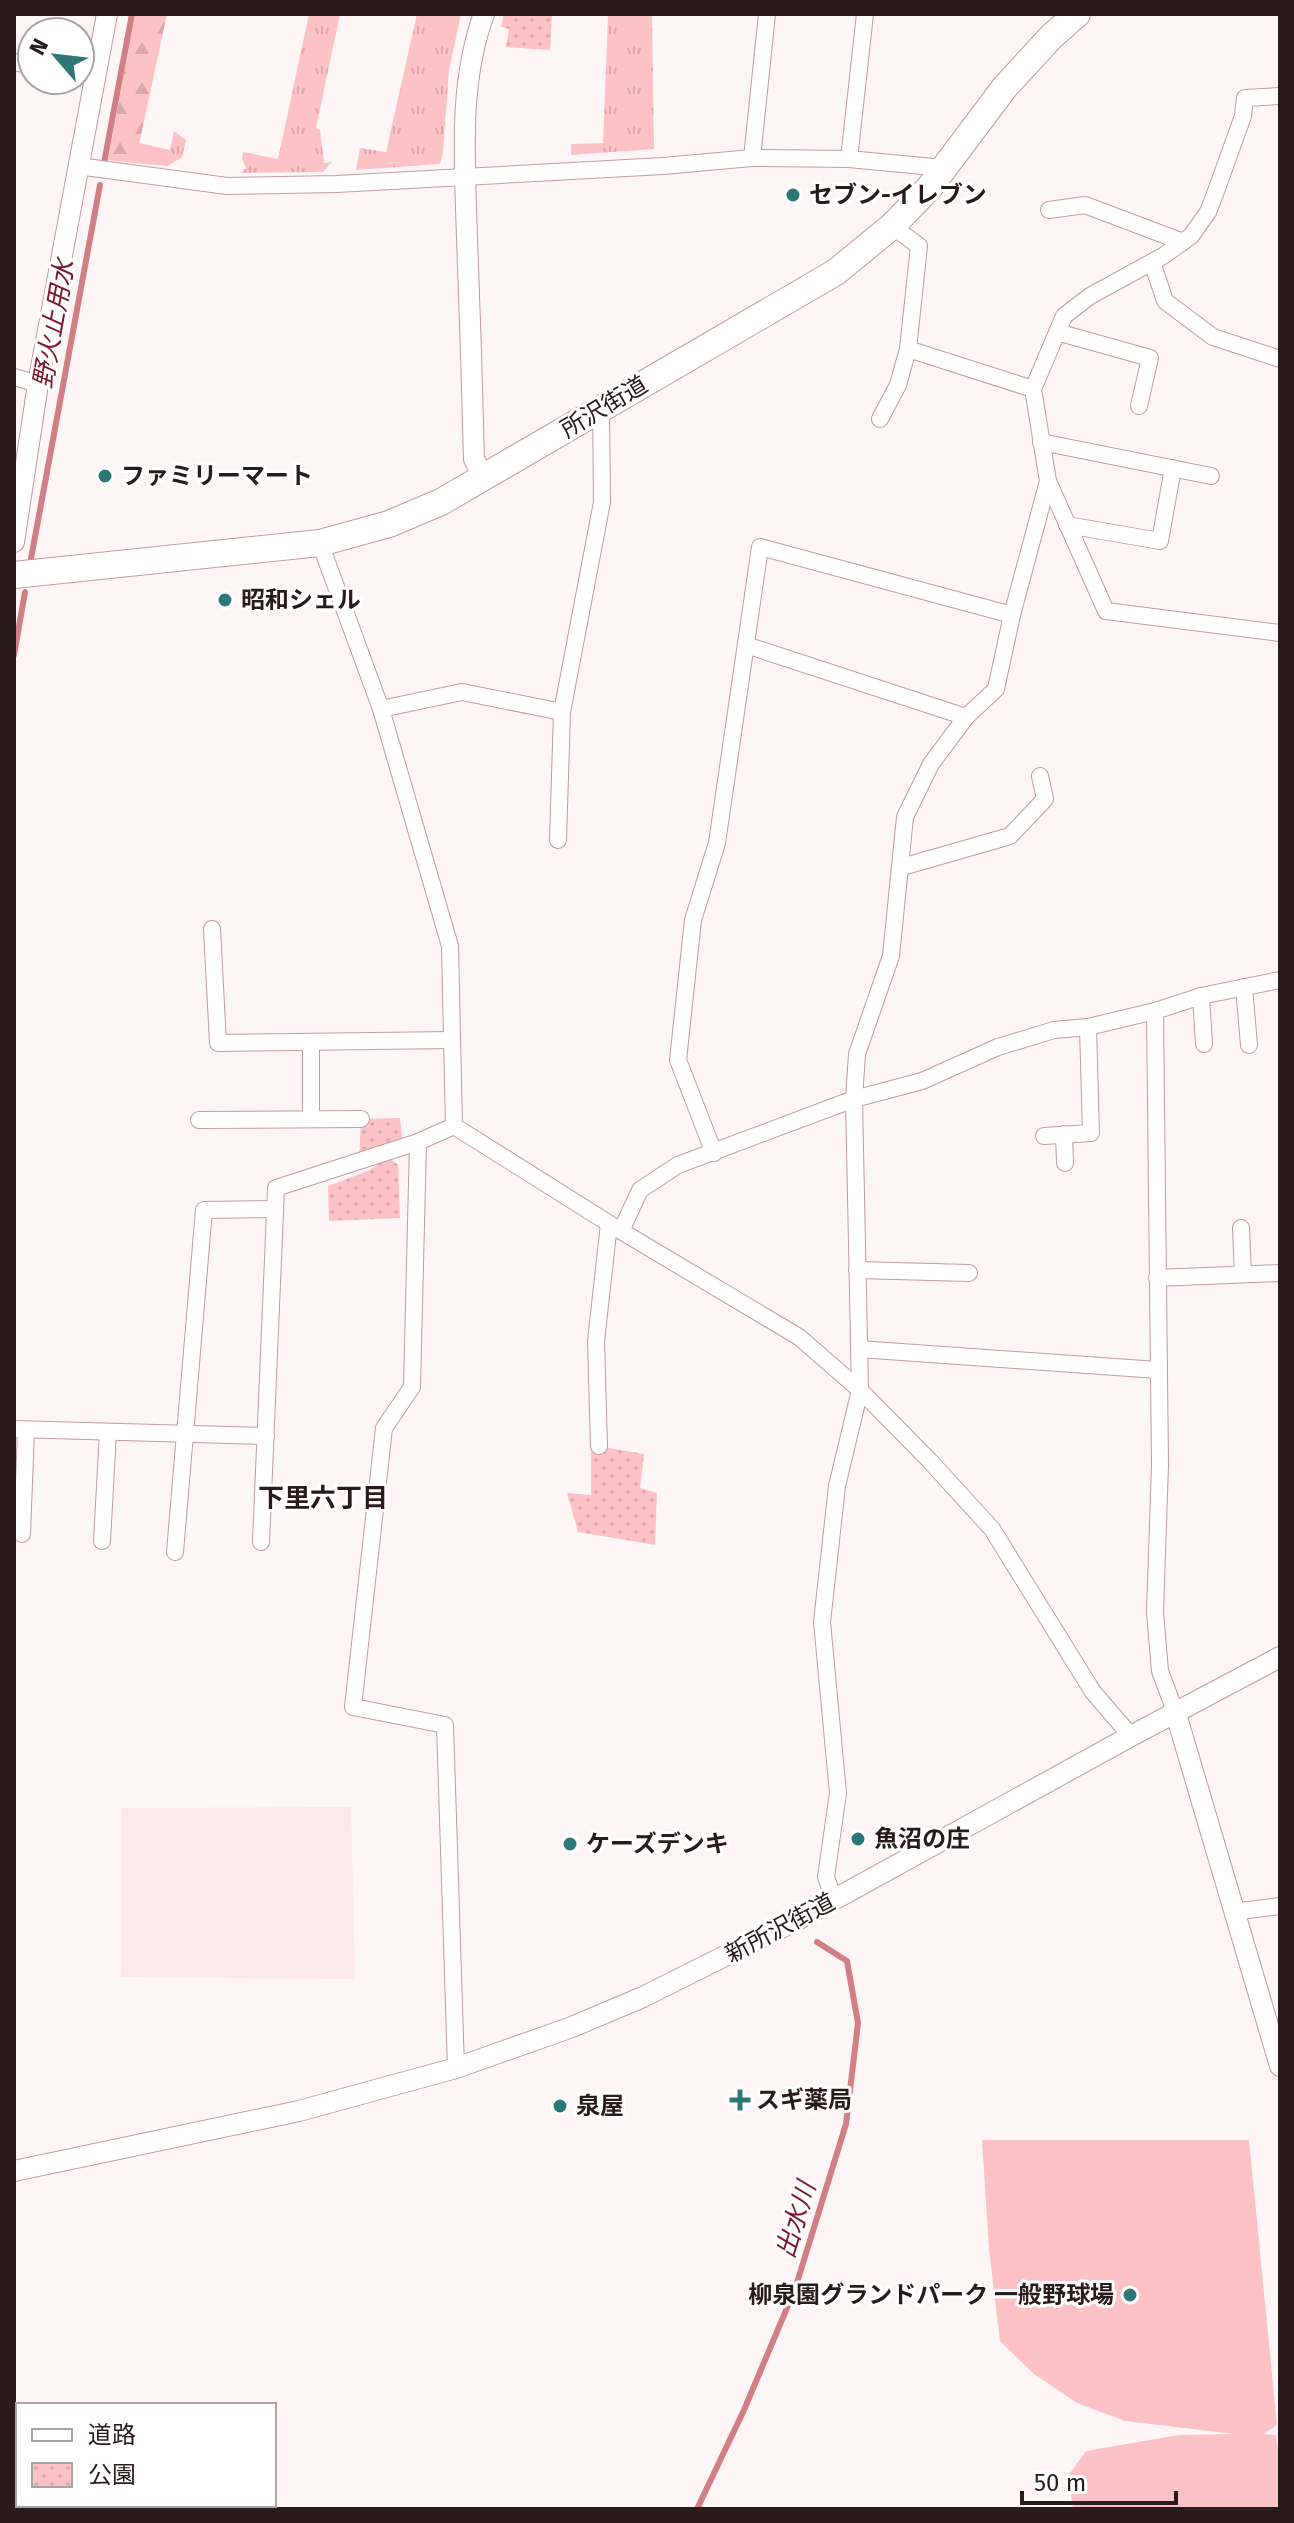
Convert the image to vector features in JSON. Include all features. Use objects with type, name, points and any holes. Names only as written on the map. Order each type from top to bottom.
[{"type":"main road","name":"所沢街道","points":[[14,575],[320,543],[389,524],[441,502],[836,272],[892,226],[929,188],[1005,87],[1077,14]]},
{"type":"street","points":[[96,50],[107,14]]},
{"type":"street","points":[[484,14],[472,63],[466,110],[474,459],[484,479]]},
{"type":"street","points":[[752,158],[767,14]]},
{"type":"street","points":[[849,159],[865,14]]},
{"type":"street","points":[[14,542],[38,384],[78,166],[85,96]]},
{"type":"street","points":[[1280,96],[1245,98],[1243,116],[1208,212],[1191,236],[1152,262],[1090,296],[1064,316],[1033,389],[1048,481],[1106,611],[1280,633]]},
{"type":"street","points":[[78,166],[227,186],[337,184],[752,158],[849,159],[944,168]]},
{"type":"street","points":[[1049,210],[1085,205],[1183,242]]},
{"type":"street","points":[[880,419],[898,385],[908,349],[919,246],[892,226]]},
{"type":"street","points":[[1152,262],[1165,301],[1213,337],[1280,359]]},
{"type":"street","points":[[1057,332],[1150,358],[1139,406]]},
{"type":"street","points":[[908,349],[1033,389]]},
{"type":"street","points":[[14,377],[38,384]]},
{"type":"street","points":[[558,840],[562,712],[602,502],[601,408]]},
{"type":"street","points":[[1041,442],[1211,476]]},
{"type":"street","points":[[1067,525],[1160,541],[1173,468]]},
{"type":"street","points":[[834,1900],[826,1877],[838,1793],[822,1622],[837,1486],[860,1390],[854,1099],[857,1054],[891,956],[905,817],[931,764],[966,717],[996,689],[1012,615],[1048,481]]},
{"type":"street","points":[[320,543],[381,709],[450,946],[454,1126]]},
{"type":"street","points":[[714,1153],[678,1060],[693,920],[717,843],[760,547],[1012,615]]},
{"type":"street","points":[[746,645],[966,717]]},
{"type":"street","points":[[381,709],[462,692],[562,712]]},
{"type":"street","points":[[902,867],[1010,836],[1045,799],[1040,776]]},
{"type":"street","points":[[212,929],[218,1043],[452,1040]]},
{"type":"street","points":[[599,1446],[596,1341],[615,1228],[640,1190],[678,1165],[854,1099],[922,1081],[998,1047],[1054,1030],[1088,1027],[1201,996],[1280,980]]},
{"type":"street","points":[[1244,987],[1249,1045]]},
{"type":"street","points":[[1201,996],[1204,1044]]},
{"type":"street","points":[[1155,1011],[1160,1465],[1155,1612],[1160,1671],[1176,1714],[1280,2066]]},
{"type":"street","points":[[1044,1136],[1091,1133],[1088,1027]]},
{"type":"street","points":[[311,1042],[311,1118]]},
{"type":"street","points":[[199,1120],[361,1119]]},
{"type":"street","points":[[261,1542],[276,1188],[418,1142],[454,1126]]},
{"type":"street","points":[[454,1126],[615,1228],[799,1337],[860,1390],[992,1529],[1093,1692],[1131,1736]]},
{"type":"street","points":[[1064,1134],[1065,1163]]},
{"type":"street","points":[[418,1142],[412,1387],[384,1428],[353,1707],[445,1725],[456,2068]]},
{"type":"street","points":[[175,1552],[204,1210],[274,1209]]},
{"type":"street","points":[[1241,1228],[1243,1274]]},
{"type":"street","points":[[857,1270],[969,1273]]},
{"type":"street","points":[[1157,1278],[1280,1273]]},
{"type":"street","points":[[859,1349],[1158,1370]]},
{"type":"street","points":[[22,1534],[20,1429],[266,1436]]},
{"type":"street","points":[[102,1541],[108,1432]]},
{"type":"street","name":"新所沢街道","points":[[14,2171],[299,2111],[456,2068],[572,2027],[643,1997],[834,1900],[1280,1657]]},
{"type":"street","points":[[1233,1912],[1280,1906]]},
{"type":"shaded area","points":[[351,1807],[355,1979],[121,1977],[122,1808]]},
{"type":"green space","points":[[135,14],[167,14],[135,163],[108,160]]},
{"type":"green space","points":[[309,14],[340,14],[316,128],[320,130],[324,163],[332,162],[323,172],[241,173],[246,168],[243,152],[278,159]]},
{"type":"green space","points":[[417,14],[461,14],[449,70],[440,164],[356,170],[360,148],[386,152]]},
{"type":"green space","points":[[504,14],[552,14],[550,50],[506,47],[509,29],[501,27]]},
{"type":"green space","points":[[608,14],[652,14],[654,149],[571,155],[571,144],[603,143]]},
{"type":"green space","points":[[174,131],[186,140],[182,157],[168,166],[135,163],[139,143],[170,150]]},
{"type":"green space","points":[[400,1118],[403,1146],[359,1161],[361,1119]]},
{"type":"green space","points":[[388,1157],[398,1165],[400,1218],[329,1221],[328,1186],[370,1170]]},
{"type":"green space","points":[[591,1445],[644,1454],[640,1488],[657,1493],[655,1545],[578,1532],[567,1493],[591,1495]]},
{"type":"green space","name":"柳泉園グランドパーク 一般野球場","points":[[982,2140],[1249,2140],[1277,2425],[1263,2434],[1276,2435],[1280,2464],[1280,2509],[1073,2509],[1068,2476],[1086,2451],[1179,2435],[1235,2434],[1125,2421],[1077,2403],[1034,2374],[1000,2341],[989,2249]]},
{"type":"waterway","name":"野火止用水","points":[[104,163],[132,14]]},
{"type":"waterway","name":"野火止用水","points":[[30,564],[100,185]]},
{"type":"waterway","name":"野火止用水","points":[[14,655],[25,592]]},
{"type":"waterway","name":"出水川","points":[[697,2509],[744,2410],[795,2289],[846,2124],[858,2023],[847,1961],[817,1942]]},
{"type":"place","name":"セブン-イレブン","points":[[793,195]]},
{"type":"place","name":"ファミリーマート","points":[[105,476]]},
{"type":"place","name":"昭和シェル","points":[[225,600]]},
{"type":"place","name":"魚沼の庄","points":[[858,1839]]},
{"type":"place","name":"ケーズデンキ","points":[[570,1844]]},
{"type":"place","name":"スギ薬局","points":[[740,2100]]},
{"type":"place","name":"泉屋","points":[[560,2106]]},
{"type":"place","name":"柳泉園グランドパーク 一般野球場","points":[[1130,2295]]},
{"type":"district","name":"下里六丁目","points":[[323,1498]]}]
